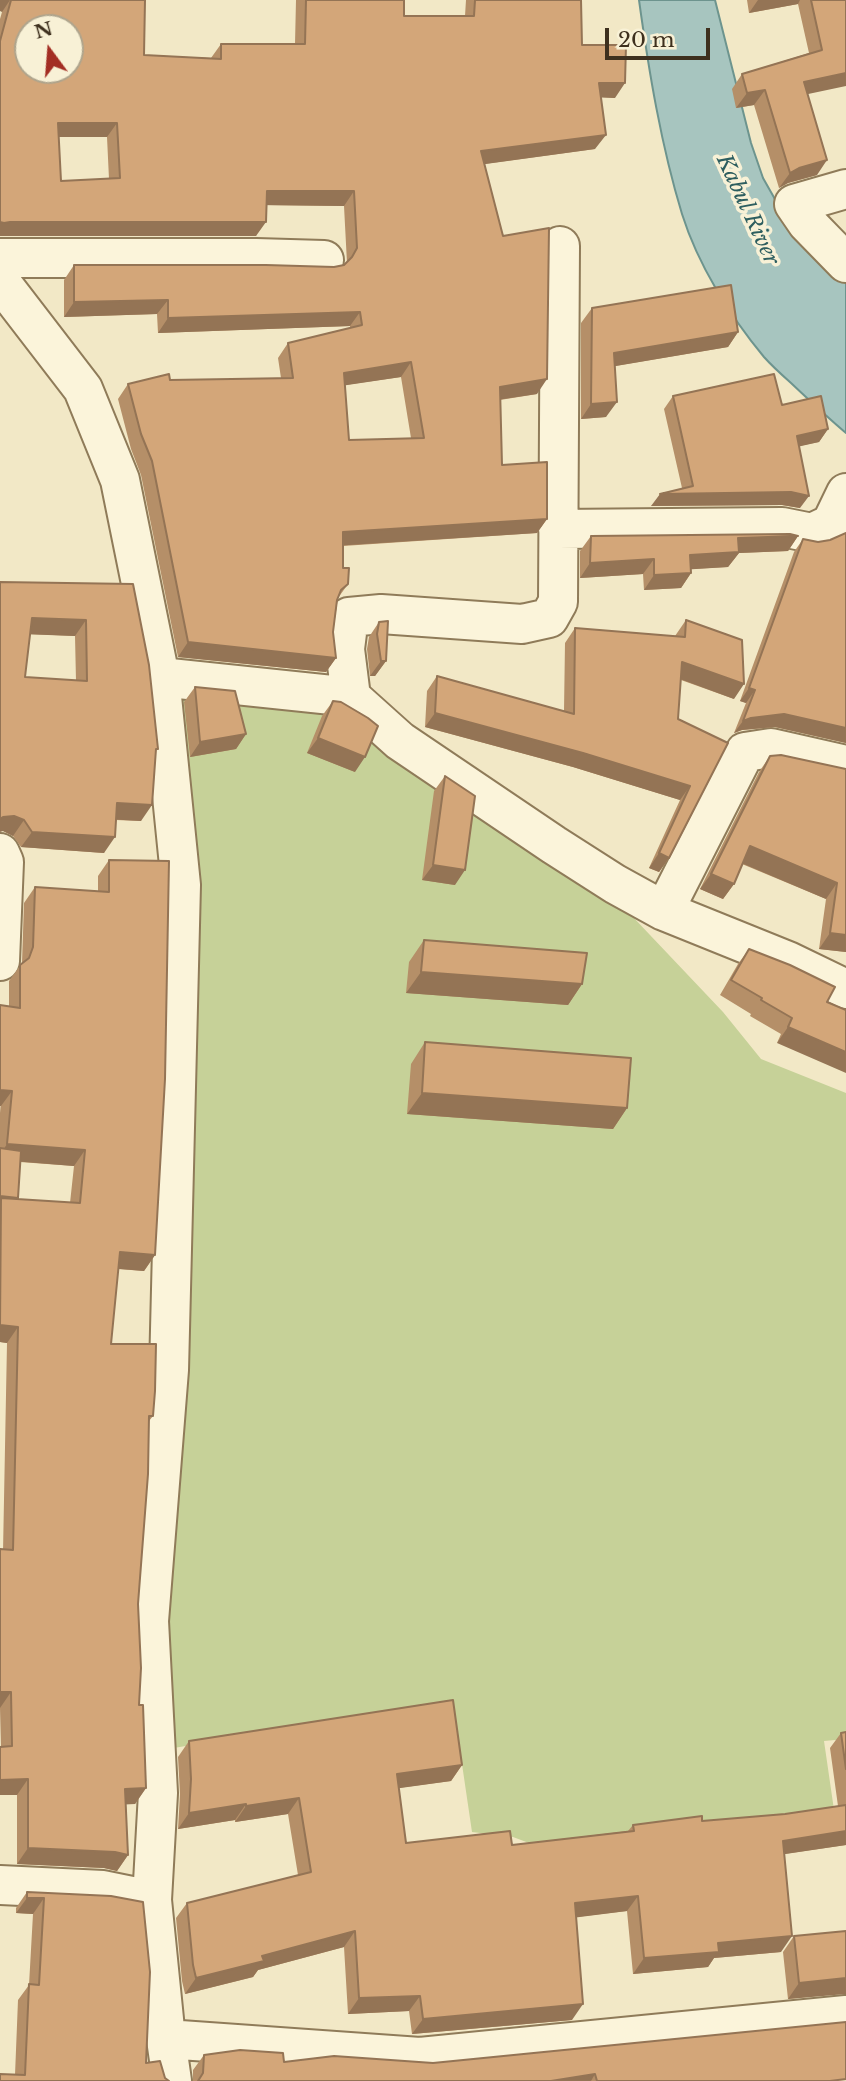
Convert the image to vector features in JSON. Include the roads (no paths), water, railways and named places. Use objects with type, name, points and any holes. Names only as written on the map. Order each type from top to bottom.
[{"type":"street","points":[[846,189],[794,204],[807,223],[846,263]]},
{"type":"street","points":[[351,697],[345,649],[349,617],[381,614],[522,624],[549,618],[558,601],[560,246]]},
{"type":"street","points":[[0,258],[324,260]]},
{"type":"street","points":[[0,281],[83,389],[120,480],[160,677],[181,885],[169,1370],[149,1621],[158,1793],[152,1900],[172,2081]]},
{"type":"street","points":[[558,529],[782,527],[812,533],[831,524],[846,493]]},
{"type":"street","points":[[160,677],[351,697],[400,741],[615,884],[664,911],[788,961],[846,989]]},
{"type":"street","points":[[664,911],[745,752],[771,748],[846,765]]},
{"type":"street","points":[[0,853],[4,862],[0,961]]},
{"type":"street","points":[[0,1885],[103,1890],[152,1900]]},
{"type":"street","points":[[166,2039],[420,2057],[846,2015]]},
{"type":"water","name":"Kabul River","points":[[639,0],[715,0],[751,143],[763,178],[776,201],[846,278],[846,433],[764,357],[739,325],[706,271],[682,214],[668,162],[651,81]]}]
